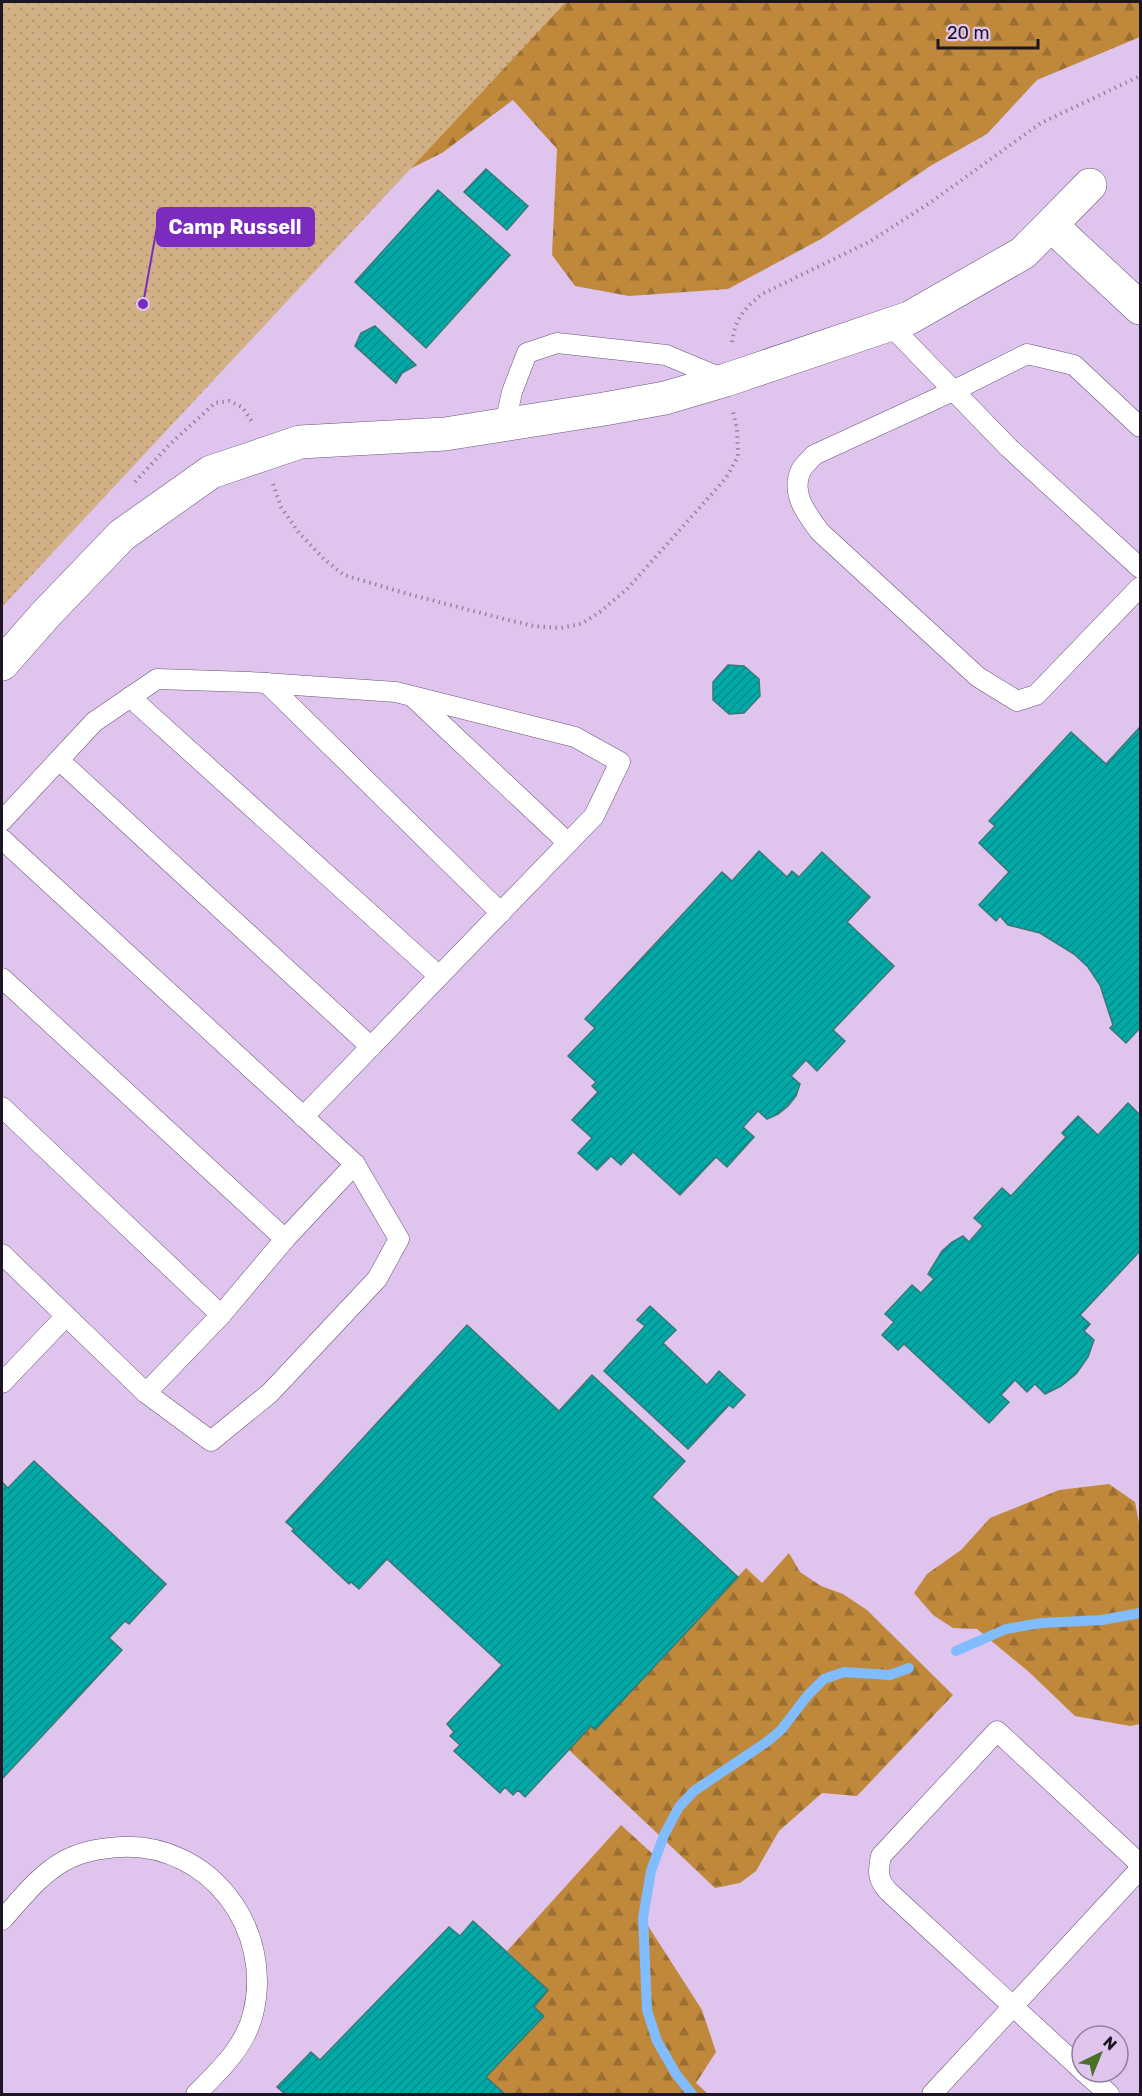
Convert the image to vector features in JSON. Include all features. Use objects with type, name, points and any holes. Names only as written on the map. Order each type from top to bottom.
[{"type":"street","points":[[2,664],[46,614],[122,535],[211,472],[300,442],[445,434],[664,398],[726,380],[909,318],[1023,253],[1090,185]]},
{"type":"street","points":[[1051,225],[1140,308]]},
{"type":"lane","points":[[889,324],[1009,448],[1140,568]]},
{"type":"lane","points":[[505,424],[512,392],[527,353],[557,343],[666,356],[726,380]]},
{"type":"lane","points":[[1140,427],[1074,364],[1027,354],[954,391],[814,455],[801,470],[798,491],[802,508],[820,532],[978,677],[1017,701],[1036,695],[1140,587]]},
{"type":"lane","points":[[2,821],[94,722],[157,679],[267,683],[396,693],[575,737],[620,762],[594,816],[303,1116]]},
{"type":"lane","points":[[267,683],[501,913]]},
{"type":"lane","points":[[130,697],[439,976]]},
{"type":"lane","points":[[412,697],[568,843]]},
{"type":"lane","points":[[59,760],[371,1047]]},
{"type":"lane","points":[[2,839],[354,1164],[399,1239],[377,1279],[270,1393],[211,1441],[146,1393],[2,1254]]},
{"type":"lane","points":[[2,978],[285,1239]]},
{"type":"lane","points":[[2,1107],[221,1315]]},
{"type":"lane","points":[[146,1393],[221,1315],[285,1239],[354,1164]]},
{"type":"lane","points":[[2,1383],[66,1316]]},
{"type":"lane","points":[[1070,2059],[880,1882],[878,1871],[881,1856],[998,1731],[1140,1864]]},
{"type":"lane","points":[[2,1920],[46,1872],[86,1851],[140,1846],[168,1853],[192,1864],[215,1882],[235,1905],[249,1931],[256,1959],[258,1988],[253,2015],[244,2038],[221,2068],[196,2094]]},
{"type":"lane","points":[[932,2094],[1140,1869]]},
{"type":"lane","points":[[1098,2084],[1109,2094]]},
{"type":"path","points":[[129,488],[214,403],[229,401],[242,407],[254,425],[281,507],[299,533],[324,559],[344,575],[534,626],[560,628],[581,624],[600,612],[627,589],[726,478],[738,456],[737,429],[726,380],[734,327],[746,306],[762,294],[869,242],[931,202],[1041,123],[1140,76]]},
{"type":"green space","points":[[2,2],[1140,2],[1140,37],[1037,80],[987,134],[932,165],[821,239],[728,289],[629,296],[575,286],[552,255],[557,149],[513,100],[442,153],[355,196]]},
{"type":"green space","points":[[1109,1484],[1135,1502],[1140,1528],[1140,1724],[1130,1726],[1075,1716],[1029,1672],[977,1629],[953,1628],[933,1615],[914,1593],[927,1574],[961,1550],[990,1518],[1059,1490]]},
{"type":"green space","points":[[789,1553],[800,1572],[821,1586],[843,1594],[867,1610],[953,1695],[857,1796],[822,1793],[779,1831],[756,1871],[740,1883],[715,1888],[569,1750],[591,1726],[596,1729],[746,1568],[762,1583]]},
{"type":"green space","points":[[621,1825],[656,1857],[651,1871],[643,1918],[702,2010],[716,2052],[696,2083],[708,2094],[505,2094],[486,2077],[543,2016],[534,2007],[548,1990],[507,1951]]},
{"type":"shaded area","points":[[2,2],[566,2],[2,607]]},
{"type":"building","points":[[486,169],[528,206],[507,230],[464,192]]},
{"type":"building","points":[[438,190],[510,255],[426,348],[355,282]]},
{"type":"building","points":[[375,326],[416,365],[402,373],[396,383],[355,346],[361,333]]},
{"type":"building","points":[[728,665],[744,666],[759,679],[760,696],[744,713],[729,714],[713,700],[713,682]]},
{"type":"building","points":[[1140,727],[1140,1028],[1126,1043],[1110,1028],[1113,1025],[1100,985],[1088,967],[1074,954],[1040,933],[1008,925],[1000,916],[996,921],[979,905],[1009,872],[979,843],[995,826],[989,821],[1071,732],[1106,764]]},
{"type":"building","points":[[759,851],[787,877],[792,871],[799,877],[822,852],[870,897],[847,922],[894,966],[833,1030],[845,1041],[817,1071],[806,1060],[791,1076],[800,1084],[796,1096],[788,1106],[767,1119],[758,1111],[743,1127],[754,1137],[727,1167],[716,1157],[680,1195],[633,1152],[621,1165],[611,1156],[597,1170],[578,1153],[592,1138],[572,1120],[598,1092],[592,1086],[596,1082],[568,1056],[595,1028],[585,1019],[722,872],[732,881]]},
{"type":"building","points":[[1128,1103],[1140,1115],[1140,1251],[1080,1315],[1090,1324],[1084,1331],[1094,1340],[1088,1357],[1076,1374],[1061,1386],[1045,1394],[1035,1384],[1027,1392],[1015,1380],[1001,1395],[1009,1402],[989,1423],[904,1344],[898,1350],[882,1335],[894,1322],[885,1314],[912,1285],[921,1293],[934,1279],[928,1274],[942,1251],[963,1236],[969,1242],[983,1226],[974,1218],[1002,1188],[1011,1196],[1066,1137],[1062,1133],[1078,1116],[1098,1135]]},
{"type":"building","points":[[650,1306],[676,1330],[663,1343],[707,1385],[719,1371],[745,1395],[733,1408],[729,1405],[688,1449],[604,1371],[645,1326],[637,1320]]},
{"type":"building","points":[[467,1325],[559,1411],[592,1375],[685,1461],[652,1497],[738,1577],[595,1730],[591,1726],[525,1797],[518,1790],[513,1795],[505,1787],[500,1793],[454,1751],[460,1745],[450,1736],[454,1732],[447,1724],[502,1665],[387,1559],[359,1589],[351,1582],[349,1584],[292,1531],[294,1529],[286,1522]]},
{"type":"building","points":[[34,1461],[166,1584],[129,1624],[125,1621],[109,1638],[122,1650],[2,1779],[2,1482],[8,1488]]},
{"type":"building","points":[[473,1921],[548,1990],[534,2007],[544,2016],[486,2077],[505,2094],[285,2094],[277,2087],[311,2052],[320,2060],[449,1927],[460,1936]]},
{"type":"waterway","points":[[956,1651],[1006,1629],[1041,1623],[1102,1620],[1140,1613]]},
{"type":"waterway","points":[[692,2094],[676,2074],[657,2041],[647,2010],[643,1918],[651,1871],[664,1835],[679,1807],[694,1791],[781,1730],[808,1695],[824,1679],[844,1672],[890,1675],[909,1668]]},
{"type":"place","name":"Camp Russell","points":[[143,304]]}]
